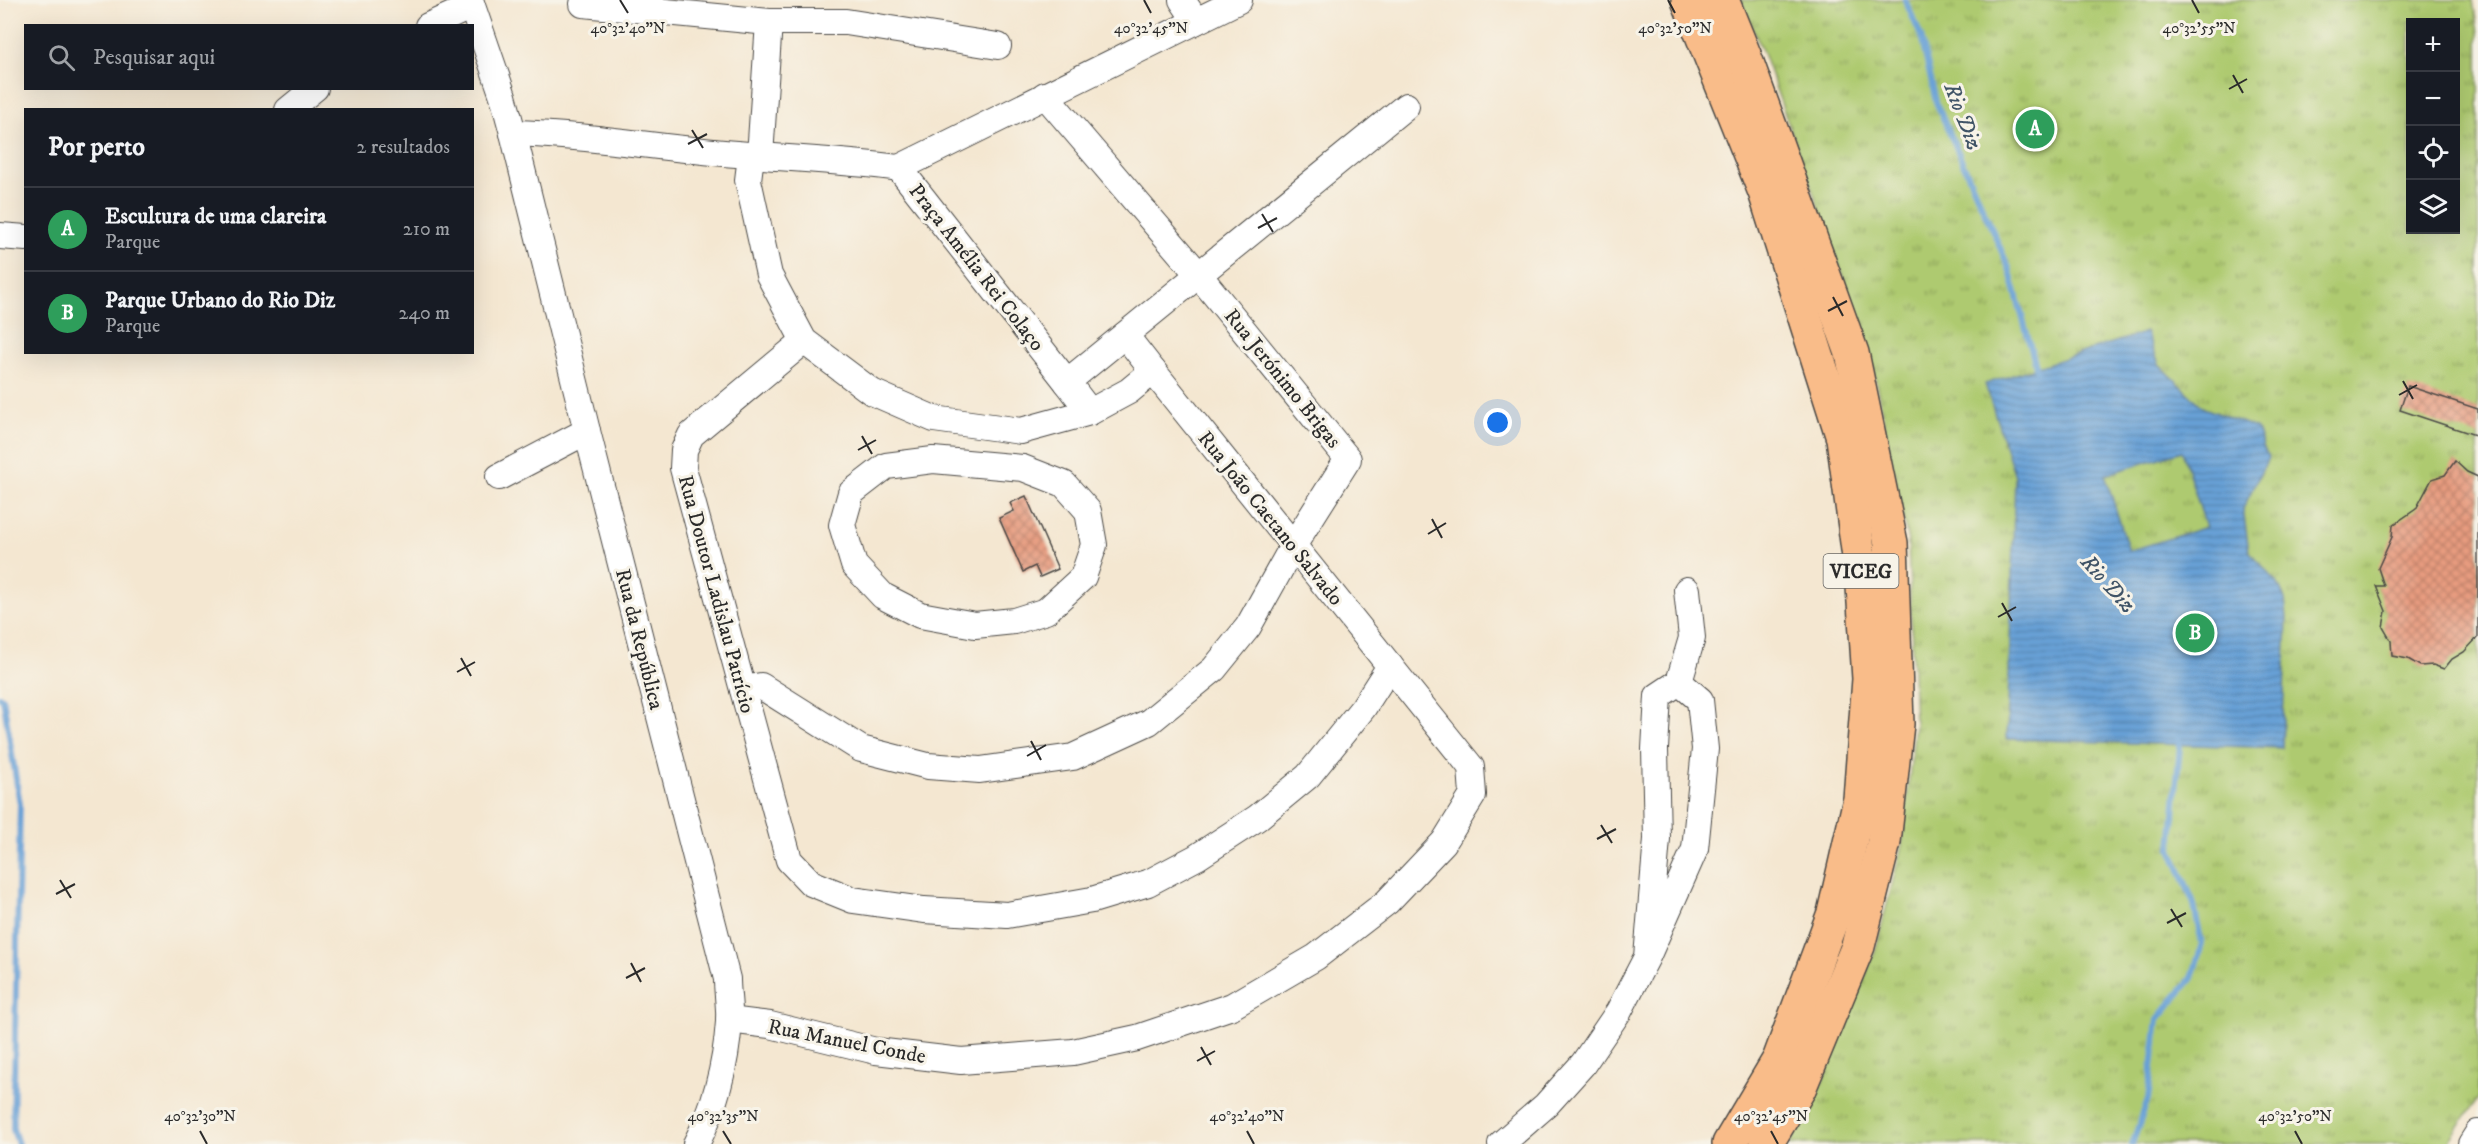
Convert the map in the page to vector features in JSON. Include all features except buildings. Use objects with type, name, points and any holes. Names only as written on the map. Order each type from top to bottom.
[{"type":"highway","name":"VICEG","points":[[1688,0],[1765,192],[1843,438],[1862,584],[1869,680],[1860,798],[1834,913],[1779,1060],[1729,1144]]},
{"type":"highway","name":"VICEG","points":[[1722,0],[1745,57],[1852,353],[1891,543],[1898,724],[1884,842],[1858,946],[1799,1089],[1766,1144]]},
{"type":"street","name":"Praça Amélia Rei Colaço","points":[[1090,412],[899,168],[1045,95],[1189,10],[1239,0]]},
{"type":"street","points":[[432,24],[471,3]]},
{"type":"street","name":"Rua da República","points":[[471,3],[513,133],[586,431],[727,979],[729,1020],[721,1078],[696,1144]]},
{"type":"street","points":[[583,4],[769,22],[847,11],[998,46]]},
{"type":"street","points":[[769,22],[756,156],[748,180],[769,275],[804,341],[872,392],[934,419],[1021,431],[1090,412],[1129,391],[1153,371]]},
{"type":"street","points":[[290,108],[313,90]]},
{"type":"street","points":[[1045,95],[1198,274]]},
{"type":"street","points":[[1067,382],[1406,106]]},
{"type":"street","points":[[513,133],[554,134],[756,156],[853,161],[899,168]]},
{"type":"street","points":[[0,236],[24,238]]},
{"type":"street","name":"Rua Jerónimo Brigas","points":[[1198,274],[1348,459],[1293,546]]},
{"type":"street","name":"Rua João Caetano Salvado","points":[[1125,335],[1390,666]]},
{"type":"street","name":"Rua Doutor Ladislau Patrício","points":[[804,341],[691,435],[684,450],[683,468],[789,860],[811,883],[853,900],[924,910],[1007,915],[1092,900],[1148,883],[1197,857],[1257,818],[1308,776],[1363,708],[1390,666]]},
{"type":"street","points":[[933,460],[934,419]]},
{"type":"street","points":[[499,477],[586,431]]},
{"type":"street","points":[[1021,431],[1023,468]]},
{"type":"street","points":[[933,460],[1023,468],[1064,484],[1088,512],[1094,544],[1083,577],[1046,611],[1014,621],[975,625],[920,615],[883,596],[854,566],[842,525],[851,493],[886,466],[933,460]]},
{"type":"street","points":[[743,689],[761,686],[861,749],[928,766],[980,770],[1073,757],[1149,722],[1214,669],[1248,627],[1293,546]]},
{"type":"street","points":[[1647,957],[1657,839],[1655,749],[1658,696],[1679,682],[1692,639],[1688,590]]},
{"type":"street","name":"Rua Manuel Conde","points":[[729,1020],[770,1025],[876,1051],[961,1061],[1073,1052],[1137,1038],[1232,1006],[1316,957],[1387,902],[1444,842],[1473,795],[1471,767],[1390,666]]},
{"type":"street","points":[[1501,1144],[1546,1105],[1583,1064],[1619,1011],[1647,957],[1695,849],[1705,749],[1700,700],[1679,682]]},
{"type":"street","points":[[2470,1144],[2478,1133]]},
{"type":"green space","points":[[1741,0],[2473,0],[2478,34],[2478,1098],[2447,1144],[1789,1144],[1816,1098],[1875,952],[1902,845],[1915,725],[1908,541],[1869,348],[1762,50]]},
{"type":"water","points":[[2146,332],[2159,364],[2204,408],[2256,428],[2268,458],[2243,509],[2249,551],[2277,582],[2285,599],[2287,618],[2282,748],[2007,739],[2015,476],[1985,384]],"holes":[[[2182,451],[2206,527],[2129,551],[2105,475]]]},
{"type":"waterway","name":"Rio Diz","points":[[1905,0],[1921,36],[1936,102],[2009,268],[2038,374]]},
{"type":"waterway","points":[[0,697],[3,698],[20,804],[13,1129],[18,1144]]},
{"type":"waterway","name":"Rio Diz","points":[[2132,1144],[2148,1099],[2158,1019],[2192,978],[2202,944],[2193,901],[2171,849],[2180,745],[2178,737]]},
{"type":"place","name":"Escultura de uma clareira","points":[[2035,129]]},
{"type":"place","name":"Parque Urbano do Rio Diz","points":[[2195,633]]}]
